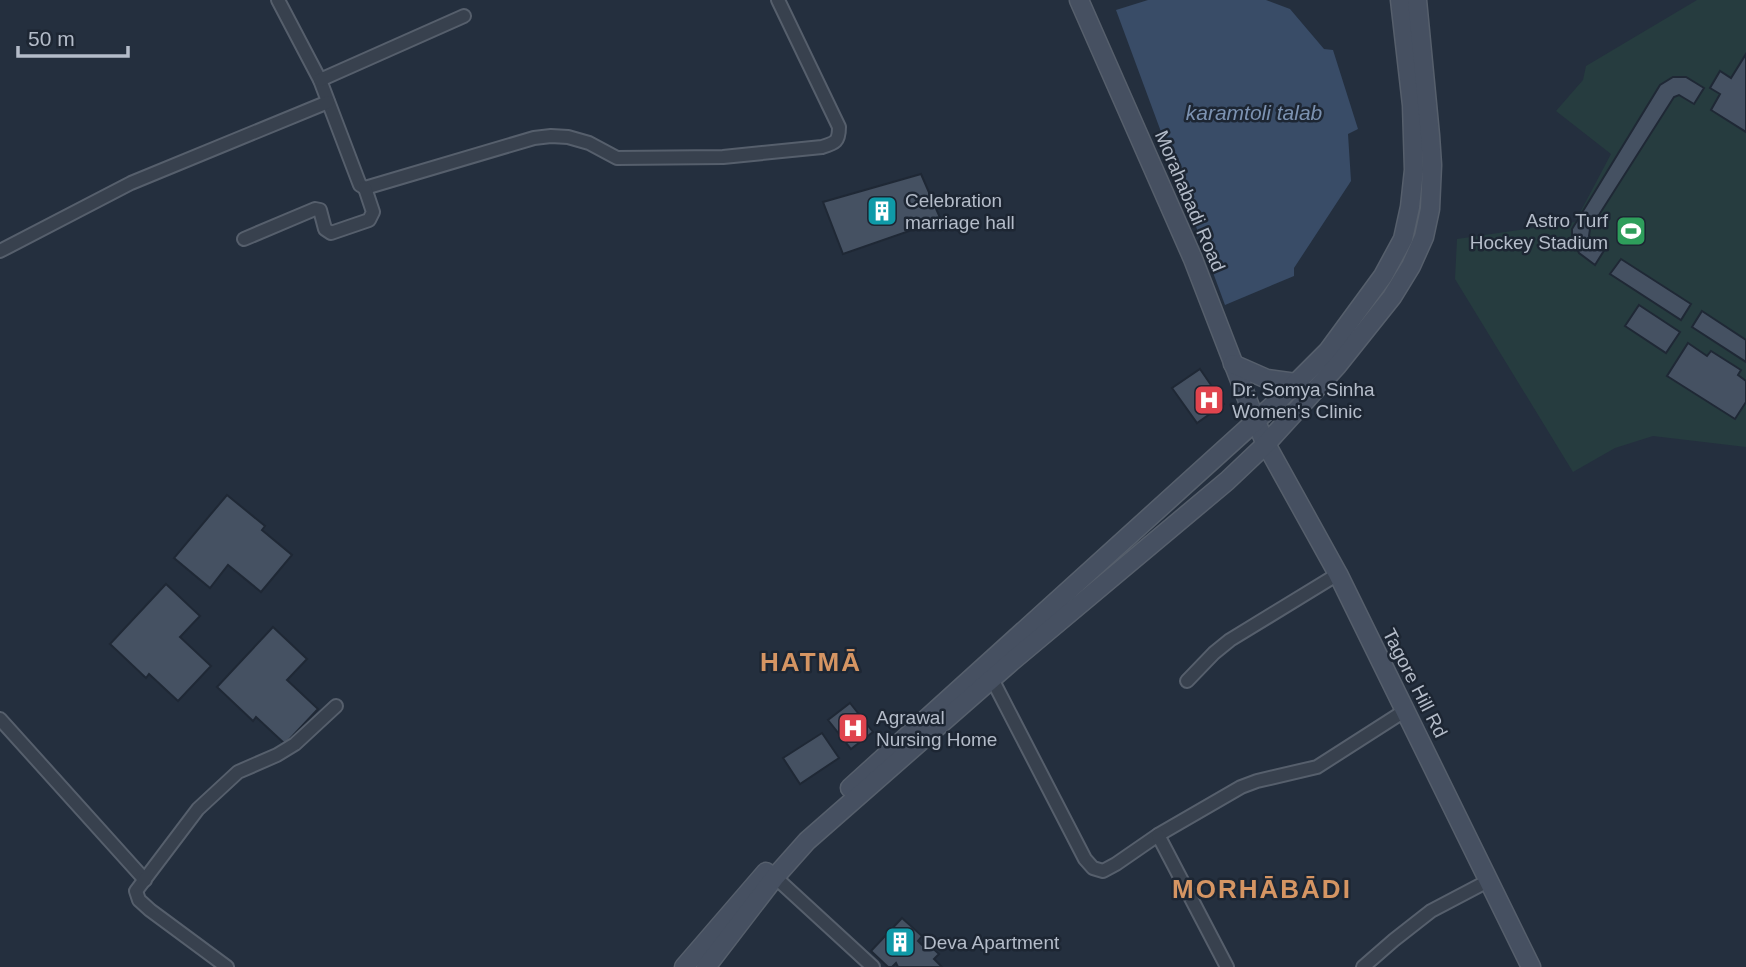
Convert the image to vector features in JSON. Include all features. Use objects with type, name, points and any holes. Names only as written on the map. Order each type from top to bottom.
[{"type":"main road","name":"Morahabadi Road","points":[[1079,0],[1193,259],[1256,422]]},
{"type":"main road","points":[[684,967],[799,833],[1256,422],[1328,351],[1384,276],[1403,239],[1414,170],[1412,105],[1400,0]]},
{"type":"main road","points":[[706,967],[775,877],[807,841],[992,679],[1227,481],[1266,444],[1337,366],[1392,297],[1424,237],[1430,209],[1432,166],[1417,0]]},
{"type":"main road","points":[[1233,364],[1267,379],[1296,383]]},
{"type":"main road","name":"Tagore Hill Rd","points":[[1256,422],[1338,574],[1531,967]]},
{"type":"street","points":[[244,239],[315,209],[320,211],[326,229],[331,233],[369,220],[373,212],[320,80],[278,0]]},
{"type":"street","points":[[365,188],[534,138],[551,136],[589,143],[617,158],[723,157],[822,147],[834,143],[839,136],[839,127],[778,0]]},
{"type":"street","points":[[320,80],[464,16]]},
{"type":"street","points":[[0,251],[131,183],[328,102]]},
{"type":"street","points":[[1187,681],[1230,640],[1338,574]]},
{"type":"street","points":[[992,679],[1084,859],[1093,869],[1103,870],[1241,788],[1257,781],[1317,767],[1406,709]]},
{"type":"street","points":[[227,967],[150,910],[139,900],[136,891],[198,809],[238,772],[295,744],[336,706]]},
{"type":"street","points":[[0,719],[145,880]]},
{"type":"street","points":[[1158,835],[1227,967]]},
{"type":"street","points":[[775,877],[873,967]]},
{"type":"street","points":[[1363,967],[1431,911],[1488,881]]},
{"type":"green space","name":"Astro Turf Hockey Stadium","points":[[1697,0],[1746,0],[1746,447],[1653,436],[1615,448],[1573,472],[1455,279],[1457,239],[1575,222],[1611,154],[1556,111],[1583,80],[1586,66]]},
{"type":"water","name":"karamtoli talab","points":[[1148,0],[1266,0],[1290,9],[1324,49],[1333,50],[1358,129],[1348,134],[1351,181],[1294,268],[1294,276],[1225,305],[1116,10]]},
{"type":"building","points":[[1746,54],[1746,132],[1711,110],[1720,94],[1710,88],[1720,71],[1731,78]]},
{"type":"building","points":[[1673,77],[1686,77],[1704,88],[1694,104],[1679,95],[1674,97],[1590,229],[1589,236],[1605,249],[1595,265],[1579,253],[1572,237],[1572,229],[1660,85]]},
{"type":"building","name":"Celebration marriage hall","points":[[921,174],[941,220],[843,254],[823,202]]},
{"type":"building","points":[[1621,259],[1691,304],[1681,320],[1610,274]]},
{"type":"building","points":[[1639,305],[1680,332],[1666,353],[1625,326]]},
{"type":"building","points":[[1702,311],[1746,340],[1746,362],[1692,327]]},
{"type":"building","points":[[1688,343],[1707,356],[1711,351],[1741,370],[1738,375],[1746,381],[1746,402],[1735,419],[1667,376]]},
{"type":"building","points":[[1200,369],[1224,404],[1197,423],[1172,388]]},
{"type":"building","points":[[227,495],[265,526],[262,530],[292,555],[261,592],[228,565],[210,588],[174,558]]},
{"type":"building","points":[[166,584],[200,616],[180,637],[211,666],[178,701],[149,674],[146,678],[110,644]]},
{"type":"building","points":[[273,627],[307,659],[287,680],[318,709],[285,744],[256,717],[253,721],[217,687]]},
{"type":"building","points":[[850,703],[873,732],[851,749],[828,720]]},
{"type":"building","points":[[822,733],[839,758],[800,784],[783,758]]},
{"type":"building","name":"Deva Apartment","points":[[902,918],[922,936],[918,941],[924,947],[927,943],[939,954],[934,959],[942,967],[898,967],[896,963],[888,967],[871,951]]},
{"type":"place","name":"Celebration marriage hall","points":[[882,211]]},
{"type":"place","name":"Astro Turf Hockey Stadium","points":[[1631,231]]},
{"type":"place","name":"Dr. Somya Sinha Women's Clinic","points":[[1209,400]]},
{"type":"place","name":"Agrawal Nursing Home","points":[[853,728]]},
{"type":"place","name":"Deva Apartment","points":[[900,942]]},
{"type":"district","name":"HATMĀ","points":[[811,662]]},
{"type":"district","name":"MORHĀBĀDI","points":[[1262,889]]}]
